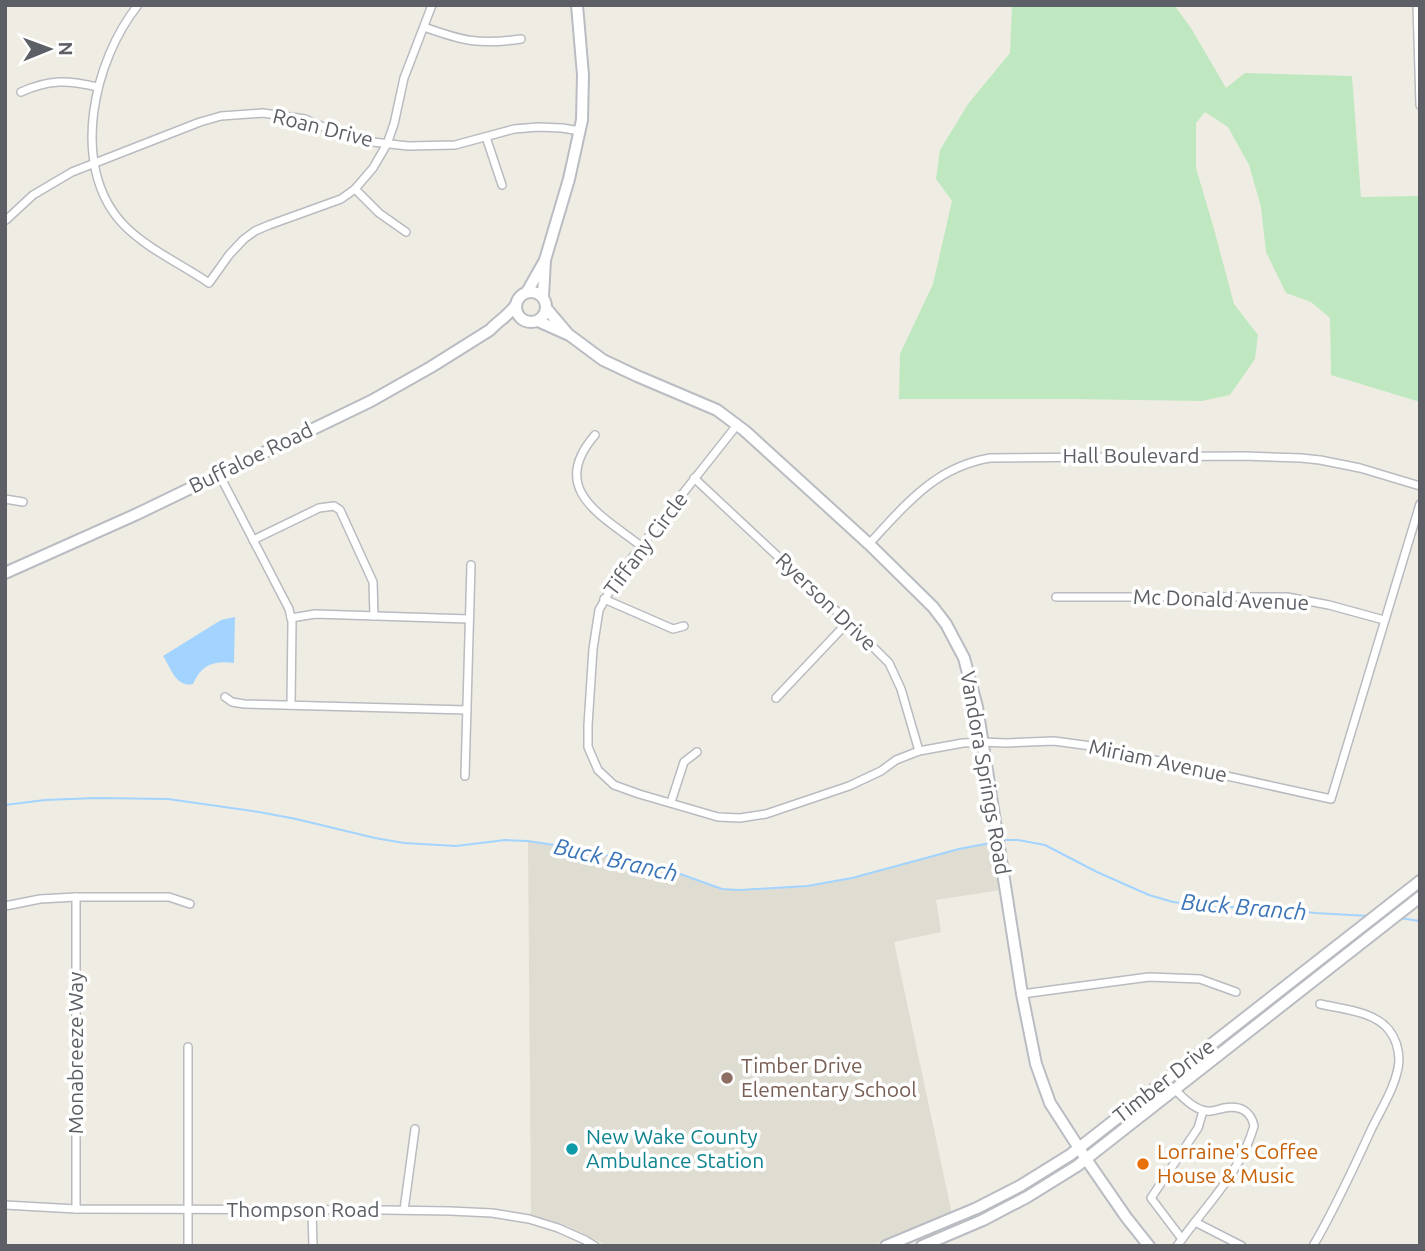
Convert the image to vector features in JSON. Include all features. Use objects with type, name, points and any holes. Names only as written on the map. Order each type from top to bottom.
[{"type":"street","points":[[138,5],[112,47],[98,87],[93,120],[95,170],[104,196],[121,222],[141,240],[209,283],[244,239],[269,225],[341,200],[355,189],[373,168],[387,144],[404,78],[432,5]]},
{"type":"street","points":[[542,296],[545,260],[568,184],[583,108],[577,5]]},
{"type":"street","points":[[1417,5],[1420,105]]},
{"type":"street","points":[[424,27],[480,43],[521,38]]},
{"type":"street","points":[[21,92],[37,85],[65,81],[98,87]]},
{"type":"street","name":"Roan Drive","points":[[6,220],[33,195],[72,172],[200,122],[241,113],[305,119],[342,135],[408,146],[455,145],[514,130],[538,127],[580,131]]},
{"type":"street","points":[[486,137],[502,185]]},
{"type":"street","points":[[355,189],[379,213],[406,232]]},
{"type":"street","points":[[527,292],[535,292],[545,300],[545,314],[538,321],[524,321],[517,315],[515,306],[519,297],[527,292],[545,260]]},
{"type":"street","name":"Buffaloe Road","points":[[5,573],[137,514],[371,401],[490,330],[515,306]]},
{"type":"street","name":"Vandora Springs Road","points":[[546,308],[568,334],[603,360],[717,410],[746,431],[925,598],[946,624],[964,658],[969,675],[1021,994],[1036,1064],[1050,1103],[1126,1217],[1149,1246]]},
{"type":"street","name":"Buffaloe Road","points":[[490,330],[524,321]]},
{"type":"street","name":"Vandora Springs Road","points":[[538,321],[568,334]]},
{"type":"street","name":"Tiffany Circle","points":[[737,425],[620,573],[604,599],[596,623],[593,649],[588,747],[597,770],[614,785],[718,817],[740,818],[766,814],[849,786],[881,771],[895,760],[919,751],[982,742]]},
{"type":"street","points":[[595,435],[580,456],[576,474],[580,493],[590,506],[641,546]]},
{"type":"street","name":"Hall Boulevard","points":[[869,544],[934,480],[962,465],[990,458],[1301,458],[1350,466],[1420,486]]},
{"type":"street","points":[[219,474],[289,609],[292,644],[291,705]]},
{"type":"street","name":"Ryerson Drive","points":[[694,478],[889,663],[895,674],[919,751]]},
{"type":"street","points":[[5,499],[23,502]]},
{"type":"street","points":[[1384,620],[1420,504]]},
{"type":"street","points":[[253,540],[319,508],[334,506],[340,510],[373,582],[374,616]]},
{"type":"street","points":[[465,776],[471,565]]},
{"type":"street","name":"Mc Donald Avenue","points":[[1056,597],[1287,597],[1384,620]]},
{"type":"street","points":[[604,599],[673,629],[684,626]]},
{"type":"street","points":[[291,618],[315,614],[469,619]]},
{"type":"street","name":"Miriam Avenue","points":[[982,742],[1054,741],[1091,746],[1331,799],[1384,620]]},
{"type":"street","points":[[776,698],[848,622]]},
{"type":"street","points":[[225,697],[244,704],[467,710]]},
{"type":"street","points":[[671,802],[684,762],[696,752]]},
{"type":"street","name":"Timber Drive","points":[[886,1246],[977,1208],[1020,1186],[1079,1148],[1420,881]]},
{"type":"street","points":[[5,905],[76,897],[169,897],[190,904]]},
{"type":"street","name":"Monabreeze Way","points":[[76,897],[76,1209]]},
{"type":"street","name":"Timber Drive","points":[[922,1246],[983,1220],[1027,1197],[1086,1159],[1420,897]]},
{"type":"street","points":[[1021,994],[1149,977],[1200,979],[1236,992]]},
{"type":"street","points":[[1313,1246],[1386,1098],[1399,1061],[1394,1038],[1383,1023],[1360,1013],[1320,1004]]},
{"type":"street","points":[[188,1047],[188,1246]]},
{"type":"street","points":[[1174,1089],[1186,1101],[1203,1111],[1233,1107],[1242,1109],[1249,1114],[1254,1126],[1241,1159],[1229,1178],[1177,1246]]},
{"type":"street","points":[[1182,1238],[1151,1198],[1198,1128],[1203,1111]]},
{"type":"street","points":[[404,1210],[415,1129]]},
{"type":"street","name":"Thompson Road","points":[[5,1205],[76,1209],[404,1210],[492,1213],[561,1229],[595,1246]]},
{"type":"street","points":[[312,1210],[313,1246]]},
{"type":"street","points":[[1195,1222],[1242,1246]]},
{"type":"shaded area","name":"Timber Drive Elementary School","points":[[528,841],[658,866],[722,889],[740,890],[807,886],[852,878],[993,842],[1000,890],[936,900],[941,932],[894,942],[952,1214],[870,1246],[608,1246],[567,1226],[531,1215]]},
{"type":"green space","points":[[1012,5],[1174,5],[1191,28],[1226,88],[1245,73],[1352,76],[1361,197],[1420,196],[1420,402],[1331,375],[1330,318],[1311,302],[1286,293],[1266,252],[1261,207],[1249,165],[1228,127],[1205,112],[1196,123],[1196,168],[1234,304],[1258,335],[1255,359],[1230,395],[1202,401],[899,399],[900,354],[933,284],[952,201],[936,179],[940,150],[968,104],[1010,53]]},
{"type":"water","points":[[235,617],[234,663],[220,662],[209,665],[200,672],[193,684],[178,680],[163,656],[221,620]]},
{"type":"waterway","name":"Buck Branch","points":[[5,805],[97,798],[168,799],[259,812],[404,843],[456,846],[505,840],[561,846],[658,866],[722,889],[740,890],[807,886],[852,878],[995,842]]},
{"type":"waterway","name":"Buck Branch","points":[[1004,840],[1045,845],[1097,872],[1149,895],[1173,902],[1212,907],[1271,907],[1369,916]]},
{"type":"waterway","name":"Buck Branch","points":[[1399,918],[1420,921]]},
{"type":"place","name":"Timber Drive Elementary School","points":[[727,1078]]},
{"type":"place","name":"New Wake County Ambulance Station","points":[[572,1149]]},
{"type":"place","name":"Lorraine's Coffee House & Music","points":[[1143,1164]]}]
